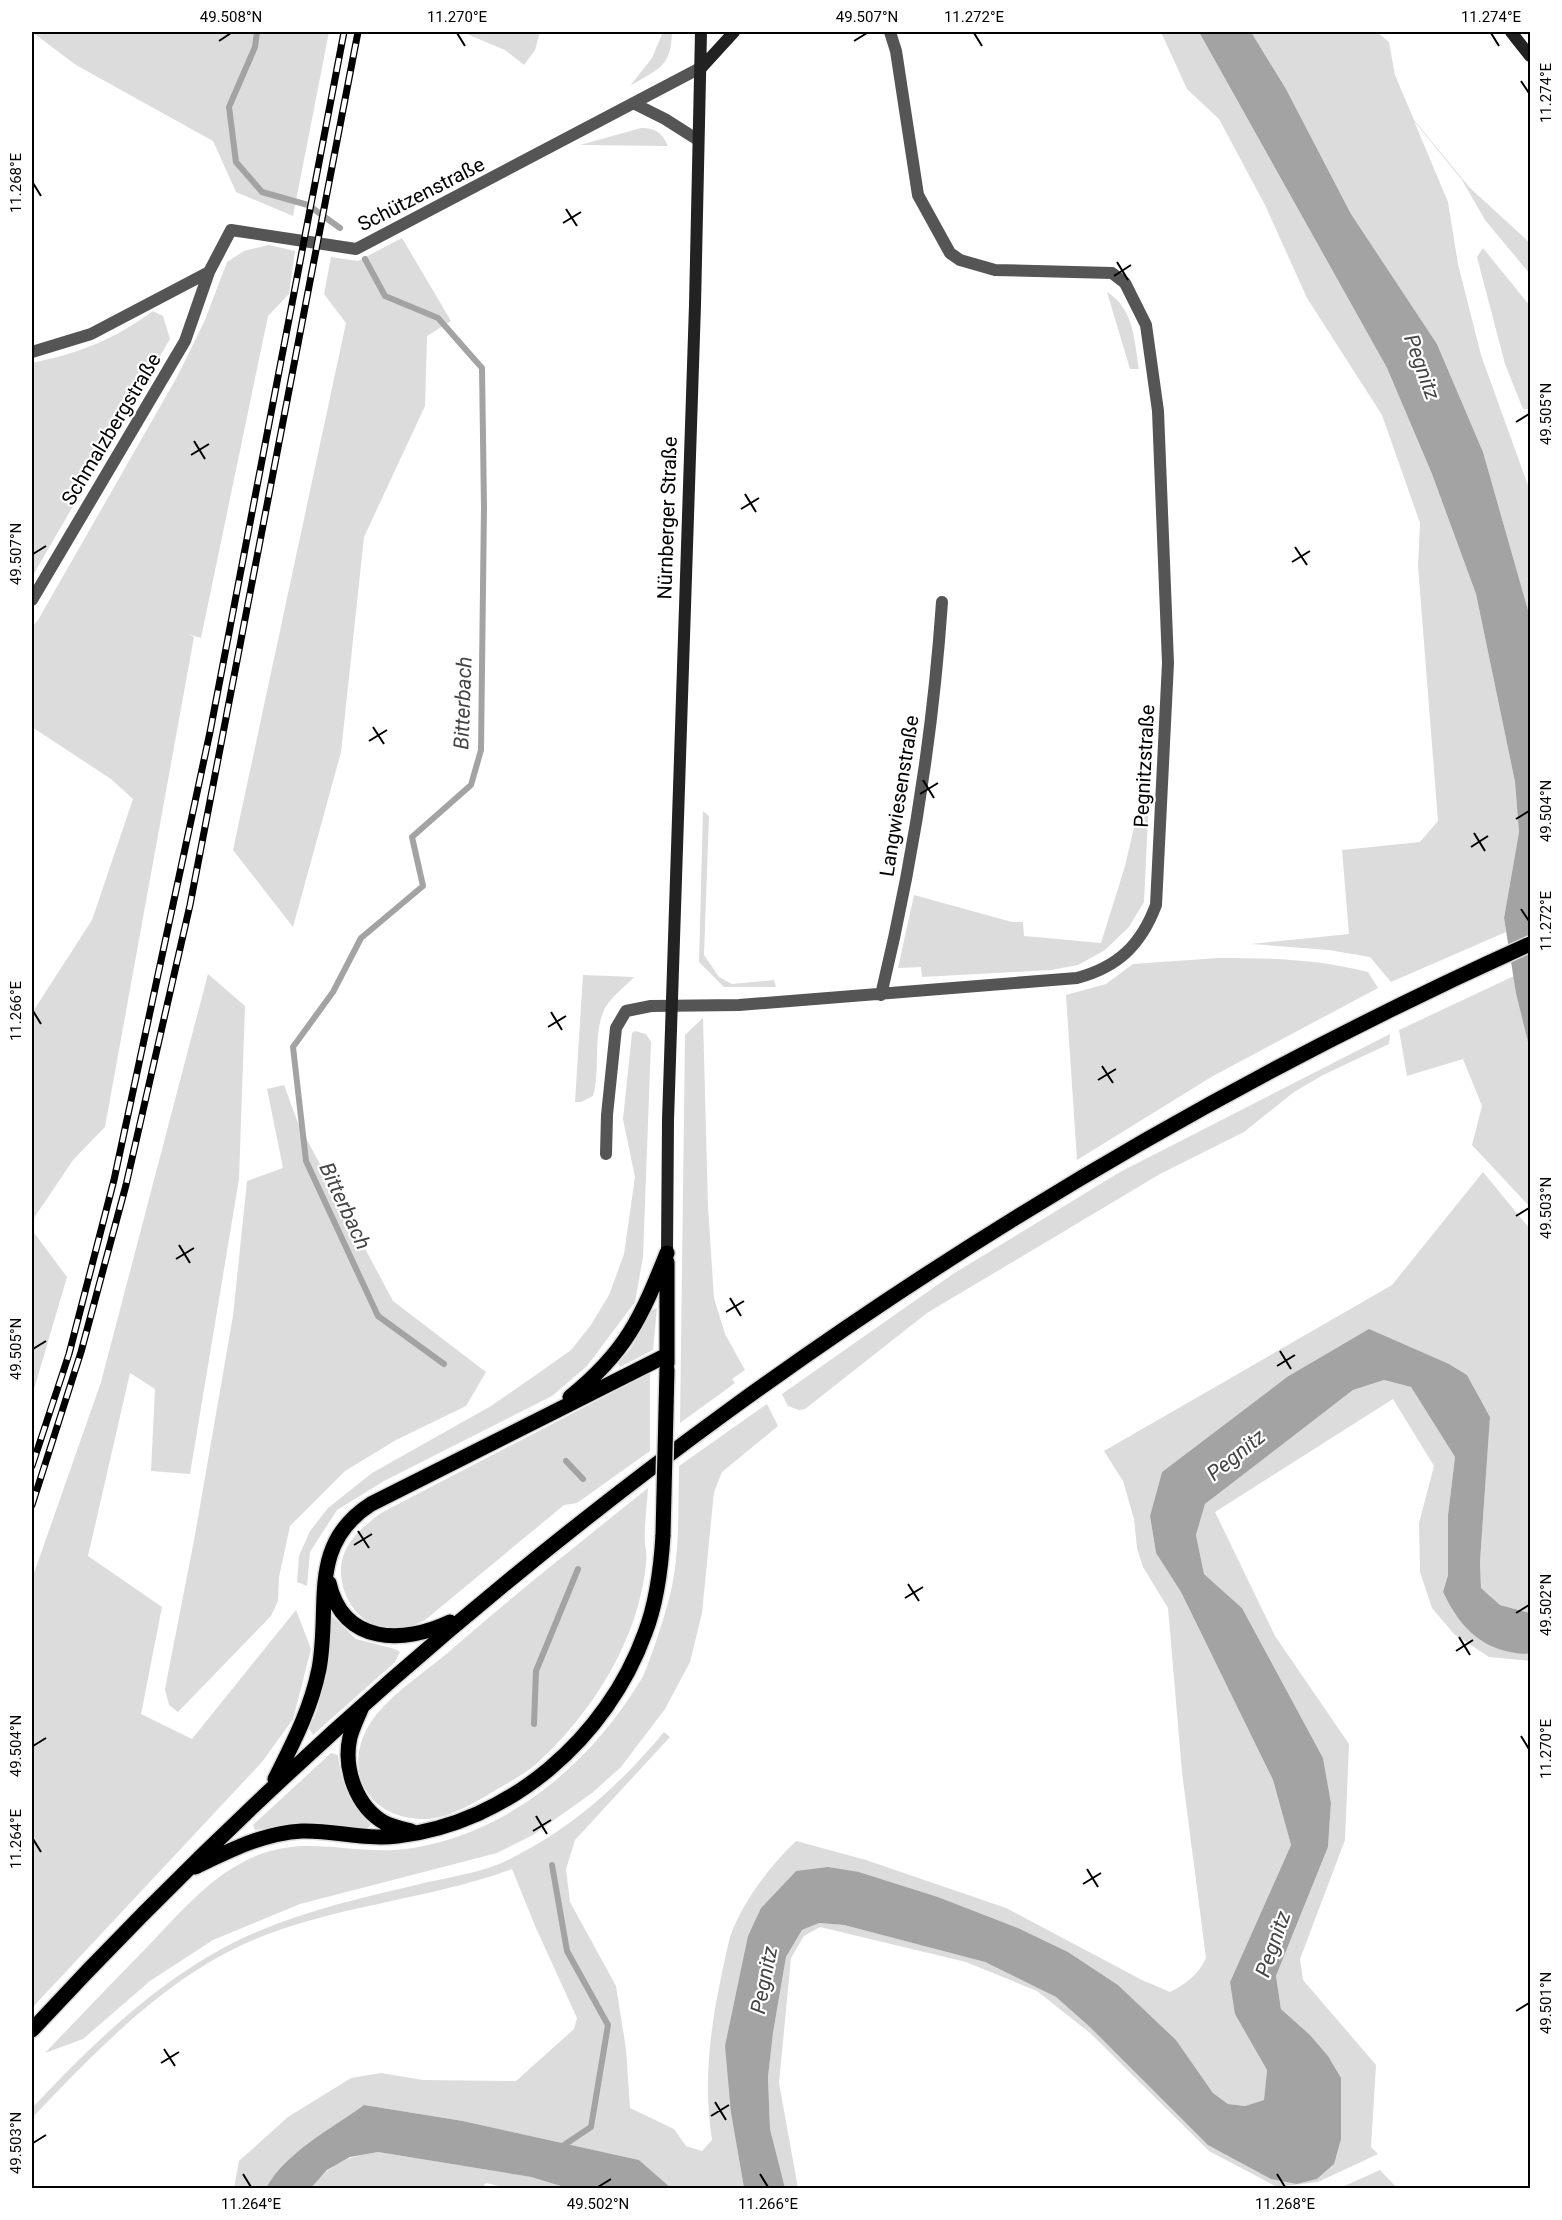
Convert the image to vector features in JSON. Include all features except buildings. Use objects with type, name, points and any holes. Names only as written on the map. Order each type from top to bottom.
[{"type":"main road","name":"Nürnberger Straße","points":[[667,1253],[671,1006],[695,305],[701,32]]},
{"type":"main road","points":[[702,68],[734,32]]},
{"type":"main road","points":[[1511,32],[1530,56]]},
{"type":"main road","points":[[32,2030],[182,1874],[363,1703],[466,1614],[589,1515],[739,1402],[1006,1223],[1228,1094],[1377,1016],[1530,944]]},
{"type":"main road","points":[[182,1874],[235,1848],[280,1834],[302,1831],[378,1838],[417,1833],[464,1819],[508,1798],[549,1770],[590,1730],[626,1676],[643,1639],[658,1584],[663,1535],[667,1253]]},
{"type":"main road","points":[[551,1413],[599,1372],[629,1337],[667,1253]]},
{"type":"main road","points":[[270,1789],[297,1737],[314,1690],[322,1645],[327,1560],[337,1535],[358,1513],[551,1413],[667,1362]]},
{"type":"main road","points":[[326,1570],[329,1587],[345,1615],[372,1633],[405,1637],[444,1625],[466,1614]]},
{"type":"main road","points":[[363,1703],[351,1736],[349,1766],[352,1779],[365,1805],[375,1815],[394,1826],[417,1833]]},
{"type":"street","name":"Pegnitzstraße","points":[[671,1006],[739,1005],[1077,978],[1096,973],[1125,955],[1148,927],[1156,905],[1168,663],[1158,411],[1146,324],[1125,283],[1112,273],[995,270],[960,260],[950,253],[918,195],[896,51],[890,32]]},
{"type":"street","name":"Schützenstraße","points":[[209,272],[231,230],[356,249],[702,68]]},
{"type":"street","points":[[635,104],[665,119],[698,140]]},
{"type":"street","points":[[32,352],[91,334],[209,272]]},
{"type":"street","name":"Schmalzbergstraße","points":[[32,600],[185,341],[209,272]]},
{"type":"street","name":"Langwiesenstraße","points":[[881,995],[900,915],[935,699],[942,602]]},
{"type":"street","points":[[606,1154],[607,1115],[616,1028],[626,1011],[651,1006],[671,1006]]},
{"type":"shaded area","points":[[32,32],[329,32],[293,216],[236,192],[213,141],[76,65]]},
{"type":"shaded area","points":[[462,32],[540,32],[535,50],[524,65],[505,50]]},
{"type":"shaded area","points":[[663,32],[672,32],[666,60],[662,66],[630,86],[652,58]]},
{"type":"shaded area","points":[[1161,32],[1199,32],[1387,368],[1432,474],[1476,594],[1515,782],[1519,832],[1504,918],[1506,932],[1391,982],[1370,957],[1329,950],[1251,944],[1349,934],[1342,850],[1420,842],[1438,821],[1418,566],[1420,523],[1382,415],[1307,298],[1265,205],[1219,119],[1187,89]]},
{"type":"shaded area","points":[[1251,32],[1377,32],[1389,42],[1395,75],[1414,120],[1470,188],[1530,243],[1530,274],[1485,220],[1462,180],[1414,121],[1448,202],[1458,264],[1481,355],[1530,491],[1530,617],[1483,452],[1437,344],[1351,214],[1286,89]]},
{"type":"shaded area","points":[[641,128],[658,132],[668,146],[580,145]]},
{"type":"shaded area","points":[[402,238],[451,321],[427,336],[425,406],[364,537],[341,752],[293,927],[233,850],[346,323],[324,294],[331,257],[358,261]]},
{"type":"shaded area","points":[[269,245],[295,251],[289,294],[268,316],[201,638],[188,634],[194,637],[105,1127],[73,1160],[32,1221],[32,1013],[92,920],[133,799],[111,779],[32,727],[32,627],[177,377],[205,320],[227,262],[244,251]]},
{"type":"shaded area","points":[[1483,248],[1530,306],[1530,409],[1523,409],[1505,364],[1477,257]]},
{"type":"shaded area","points":[[1107,292],[1123,307],[1128,316],[1134,336],[1139,369],[1130,369]]},
{"type":"shaded area","points":[[153,311],[163,316],[170,339],[32,577],[32,363],[66,355],[110,338]]},
{"type":"shaded area","points":[[1151,755],[1144,902],[1129,927],[1105,950],[1078,965],[1051,970],[922,977],[921,967],[898,968],[914,895],[1012,922],[1023,922],[1024,936],[1101,943],[1125,866]]},
{"type":"shaded area","points":[[703,811],[709,816],[704,955],[719,977],[732,984],[774,980],[776,987],[724,987],[699,962]]},
{"type":"shaded area","points":[[1218,958],[1257,958],[1330,964],[1368,972],[1378,988],[1213,1076],[1077,1160],[1066,995],[1106,984],[1133,964]]},
{"type":"shaded area","points":[[208,974],[245,1006],[239,1179],[190,1474],[151,1471],[155,1389],[130,1373],[88,1556],[162,1607],[141,1714],[192,1739],[296,1610],[311,1649],[293,1719],[262,1762],[32,2008],[32,1579],[101,1382]]},
{"type":"shaded area","points":[[583,975],[634,977],[608,1004],[601,1018],[593,1096],[581,1102],[575,1102]]},
{"type":"shaded area","points":[[1514,976],[1530,1050],[1530,1207],[1472,1145],[1482,1106],[1463,1059],[1407,1076],[1399,1030]]},
{"type":"shaded area","points":[[703,1018],[708,1207],[714,1298],[725,1334],[745,1370],[732,1379],[735,1383],[680,1423],[685,1035]]},
{"type":"shaded area","points":[[635,1031],[646,1034],[651,1042],[643,1257],[635,1302],[587,1366],[552,1396],[384,1481],[337,1510],[310,1552],[307,1586],[297,1582],[299,1556],[310,1531],[328,1508],[372,1473],[491,1406],[543,1370],[571,1350],[591,1325],[609,1295],[624,1254],[635,1177],[623,1119],[632,1033]]},
{"type":"shaded area","points":[[1390,1034],[1389,1044],[1323,1075],[1294,1092],[1244,1132],[1160,1174],[927,1313],[805,1409],[799,1410],[788,1406],[782,1394],[953,1274],[1120,1172]]},
{"type":"shaded area","points":[[284,1085],[298,1123],[393,1301],[486,1372],[466,1406],[396,1440],[345,1471],[290,1526],[279,1577],[278,1601],[271,1616],[178,1712],[169,1705],[165,1689],[195,1535],[233,1316],[247,1181],[283,1168],[267,1089]]},
{"type":"shaded area","points":[[1483,1172],[1530,1229],[1530,1613],[1500,1605],[1481,1588],[1480,1562],[1490,1417],[1467,1375],[1449,1364],[1287,1377],[1162,1472],[1150,1516],[1156,1553],[1181,1592],[1273,1780],[1291,1845],[1230,1982],[1256,2050],[1267,2070],[1264,2100],[1245,2106],[1228,2104],[1213,2093],[1176,2040],[1118,1985],[1068,1952],[1018,1928],[938,1897],[859,1872],[796,1871],[761,1908],[731,2113],[744,2188],[671,2188],[639,2160],[463,2121],[364,2105],[298,2152],[275,2175],[266,2188],[234,2188],[239,2161],[288,2117],[351,2078],[381,2073],[423,2080],[516,2081],[574,2029],[577,2018],[512,1869],[480,1880],[317,1918],[253,1940],[221,1955],[191,1974],[134,2017],[32,2118],[32,2108],[104,2036],[156,1992],[213,1954],[243,1938],[308,1913],[476,1871],[508,1860],[553,1835],[593,1805],[630,1770],[664,1732],[670,1737],[575,1840],[566,1869],[570,1902],[616,1986],[626,2049],[630,2108],[674,2129],[686,2146],[702,2151],[712,2140],[708,2089],[711,2038],[730,1937],[742,1910],[758,1885],[796,1841],[866,1860],[1006,1908],[1142,1980],[1170,1992],[1182,1985],[1196,1974],[1206,1958],[1182,1772],[1168,1608],[1143,1567],[1137,1548],[1134,1519],[1123,1481],[1104,1451],[1392,1285]]},
{"type":"shaded area","points":[[32,1230],[67,1277],[32,1396]]},
{"type":"shaded area","points":[[657,1308],[653,1350],[620,1367],[618,1363],[631,1348],[652,1310]]},
{"type":"shaded area","points":[[650,1373],[650,1451],[577,1503],[564,1505],[425,1620],[404,1629],[390,1630],[377,1627],[356,1611],[343,1588],[342,1562],[349,1544],[371,1521],[381,1513]]},
{"type":"shaded area","points":[[1384,1380],[1411,1387],[1455,1457],[1448,1515],[1448,1575],[1443,1592],[1458,1617],[1477,1636],[1501,1649],[1530,1654],[1530,1661],[1489,1657],[1454,1634],[1432,1608],[1420,1572],[1419,1523],[1434,1466],[1393,1399],[1215,1512],[1275,1636],[1349,1744],[1345,1840],[1300,1959],[1303,1980],[1376,2065],[1371,2147],[1378,2154],[1318,2182],[1277,2187],[1209,2151],[1090,2033],[1037,1991],[966,1962],[820,1927],[804,1936],[791,1958],[779,2083],[798,2188],[785,2188],[770,2129],[768,2077],[773,2033],[786,1957],[802,1930],[819,1923],[844,1925],[985,1962],[1056,1997],[1091,2028],[1297,2184],[1317,2179],[1334,2164],[1328,2056],[1310,2035],[1281,2009],[1276,1976],[1328,1847],[1331,1803],[1323,1758],[1242,1608],[1204,1574],[1196,1535],[1205,1504],[1353,1390]]},
{"type":"shaded area","points":[[767,1404],[778,1426],[722,1472],[714,1492],[702,1613],[690,1662],[665,1709],[621,1767],[592,1793],[533,1835],[497,1853],[300,1904],[213,1940],[150,1981],[83,2039],[45,2053],[194,1898],[219,1877],[247,1860],[289,1847],[391,1850],[413,1848],[449,1839],[483,1826],[516,1809],[573,1765],[622,1709],[642,1678],[654,1649],[674,1576],[678,1529],[679,1466]]},
{"type":"shaded area","points":[[648,1488],[645,1530],[646,1560],[642,1592],[634,1620],[609,1674],[593,1699],[556,1745],[535,1765],[517,1777],[462,1809],[441,1817],[421,1819],[400,1816],[384,1808],[371,1797],[362,1783],[359,1750],[365,1732],[384,1706]]},
{"type":"shaded area","points":[[332,1616],[356,1639],[400,1652],[395,1662],[313,1735],[309,1728],[317,1711],[323,1685]]},
{"type":"shaded area","points":[[331,1753],[338,1755],[341,1776],[352,1802],[371,1825],[366,1829],[321,1824],[289,1825],[255,1830],[253,1825]]},
{"type":"shaded area","points":[[378,2152],[531,2177],[567,2188],[508,2188],[486,2183],[482,2188],[311,2188],[340,2162]]},
{"type":"shaded area","points":[[1380,2170],[1397,2188],[1340,2188]]},
{"type":"water","name":"Pegnitz","points":[[1199,32],[1251,32],[1286,89],[1351,214],[1437,344],[1483,452],[1530,617],[1530,1050],[1516,993],[1504,918],[1519,832],[1515,782],[1476,594],[1432,474],[1387,368]]},
{"type":"water","name":"Pegnitz","points":[[1369,1329],[1449,1364],[1467,1375],[1490,1417],[1480,1562],[1481,1588],[1500,1605],[1530,1613],[1530,1654],[1500,1650],[1477,1637],[1458,1618],[1443,1592],[1448,1575],[1448,1515],[1455,1457],[1411,1387],[1384,1380],[1353,1390],[1205,1504],[1196,1535],[1204,1574],[1242,1608],[1323,1758],[1331,1803],[1328,1847],[1276,1976],[1281,2009],[1310,2035],[1328,2056],[1341,2078],[1341,2139],[1334,2164],[1317,2179],[1297,2184],[1271,2179],[1208,2145],[1091,2028],[1056,1997],[985,1962],[844,1925],[819,1923],[802,1930],[786,1957],[773,2033],[768,2077],[770,2129],[785,2188],[744,2188],[731,2113],[725,2046],[748,1936],[761,1908],[796,1871],[828,1867],[859,1872],[938,1897],[1018,1928],[1068,1952],[1118,1985],[1176,2040],[1213,2093],[1228,2104],[1245,2106],[1264,2100],[1267,2070],[1235,2014],[1230,1982],[1291,1845],[1273,1780],[1181,1592],[1156,1553],[1150,1516],[1162,1472],[1287,1377]]},
{"type":"water","points":[[364,2105],[463,2121],[639,2160],[671,2188],[567,2188],[531,2177],[378,2152],[350,2157],[327,2170],[311,2188],[266,2188],[285,2163],[297,2152]]},
{"type":"waterway","name":"Bitterbach","points":[[257,32],[255,47],[229,107],[236,162],[262,192],[308,205],[340,228]]},
{"type":"waterway","name":"Bitterbach","points":[[365,259],[385,296],[438,318],[482,368],[484,507],[481,750],[471,785],[412,837],[423,886],[361,938],[333,992],[293,1047],[306,1161],[378,1316],[444,1364]]},
{"type":"waterway","name":"Bitterbach","points":[[566,1461],[583,1479]]},
{"type":"waterway","name":"Bitterbach","points":[[534,1724],[536,1671],[578,1569]]},
{"type":"waterway","name":"Bitterbach","points":[[552,1865],[567,1951],[608,2025],[591,2127],[561,2147]]},
{"type":"railway","points":[[32,1466],[69,1354],[114,1180],[210,732],[344,32]]},
{"type":"railway","points":[[32,1505],[81,1352],[126,1185],[190,905],[358,32]]}]
